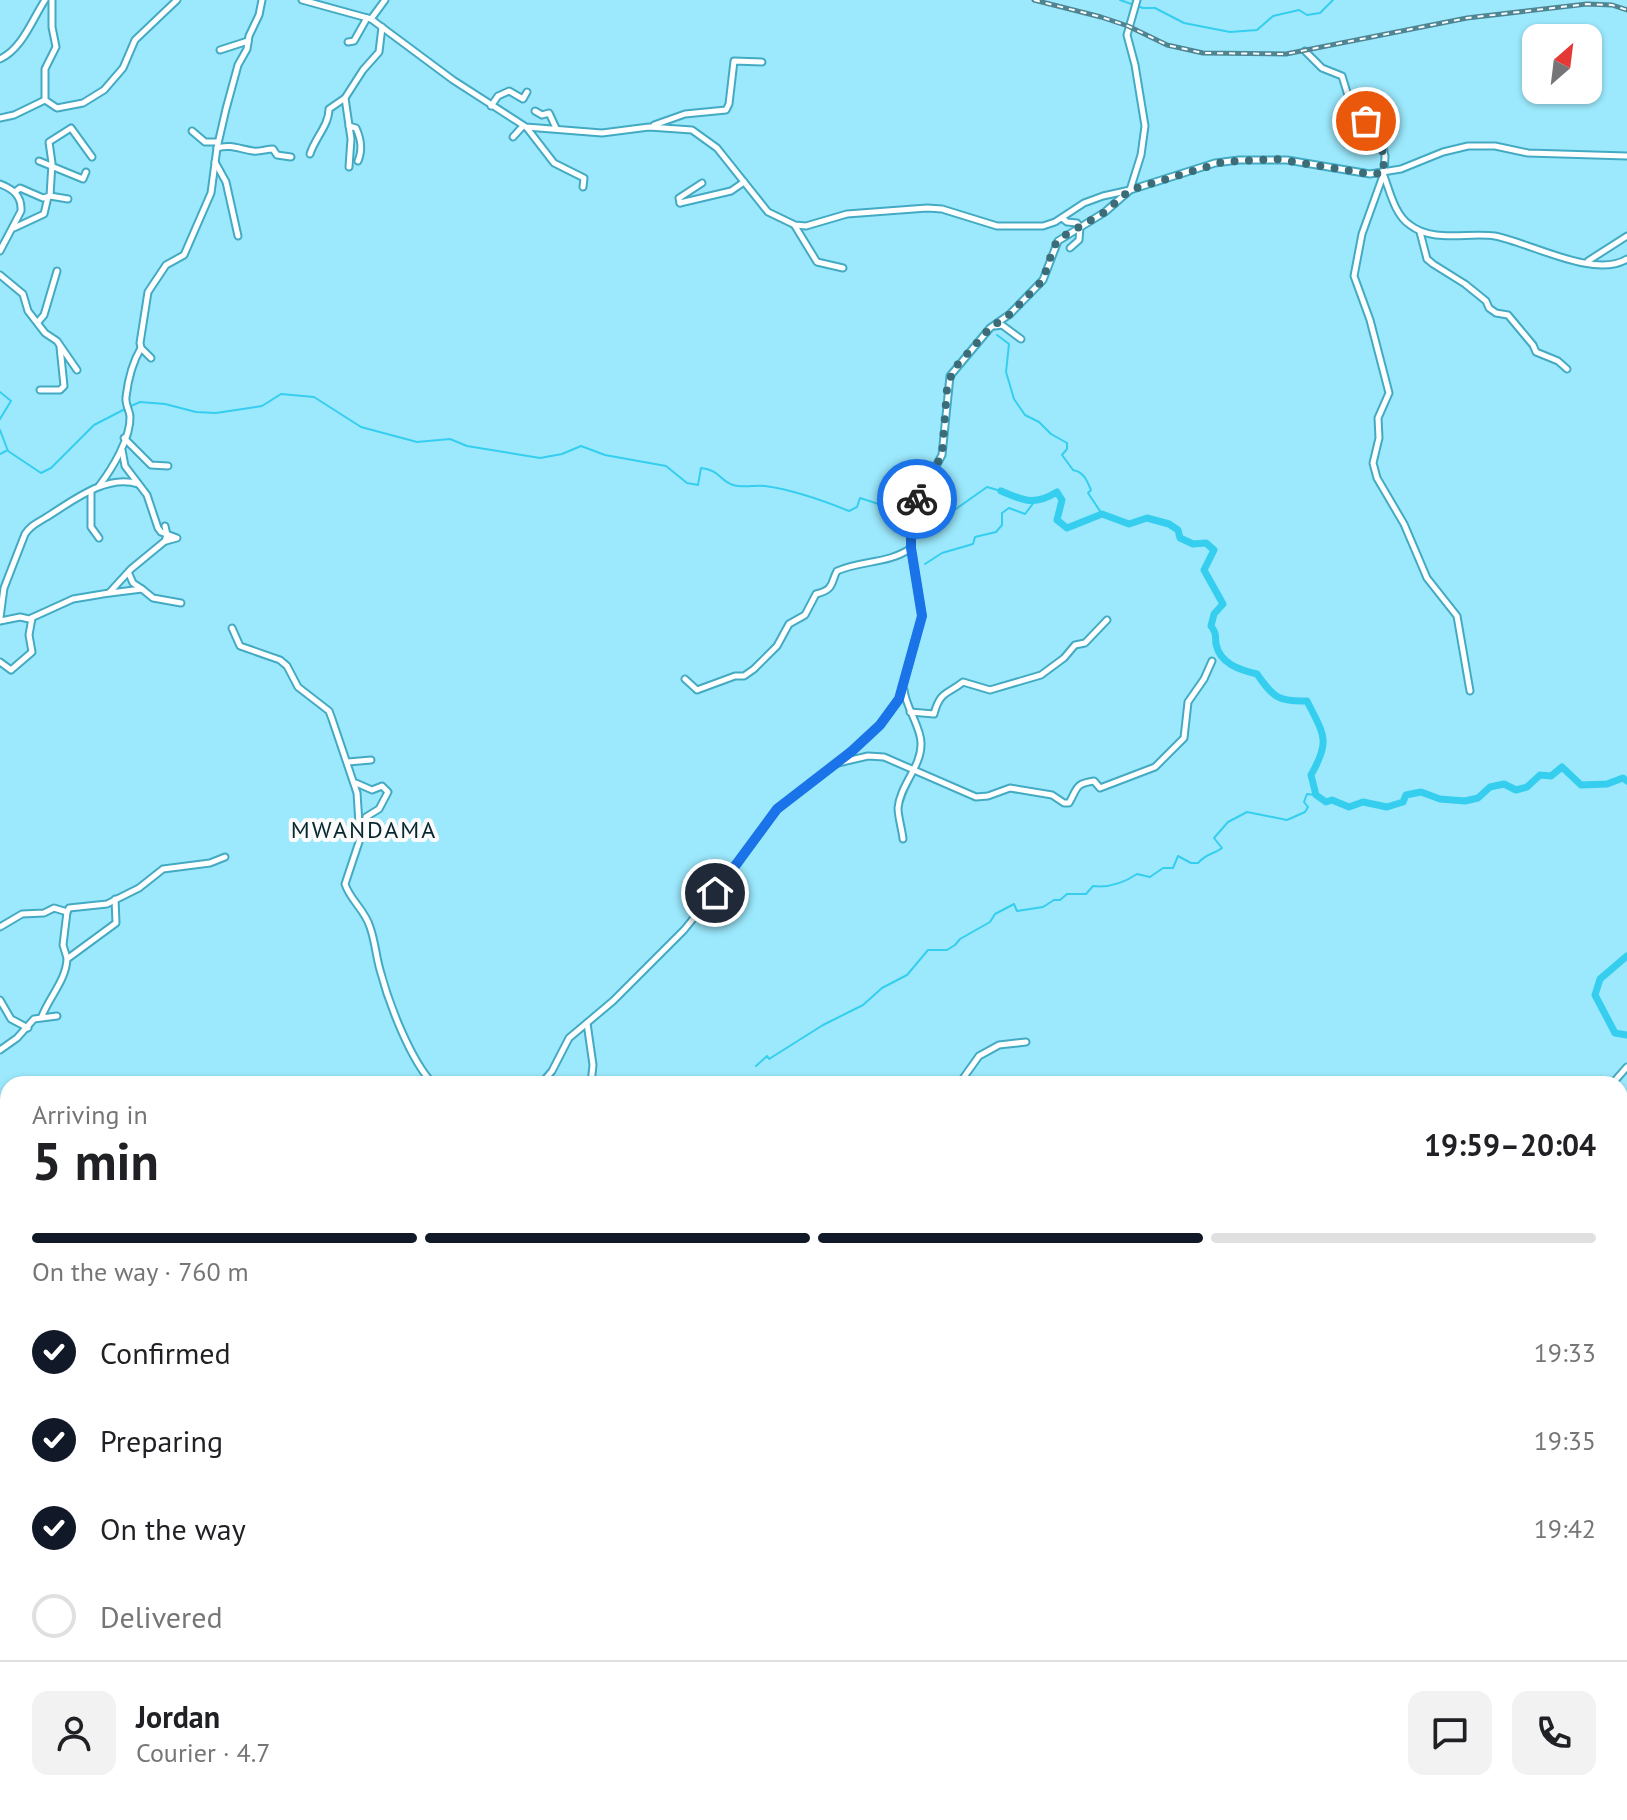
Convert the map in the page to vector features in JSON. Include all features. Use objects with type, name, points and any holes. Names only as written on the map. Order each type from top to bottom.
[{"type":"street","points":[[0,59],[19,43],[45,0]]},
{"type":"street","points":[[45,100],[45,69],[56,47],[52,0]]},
{"type":"street","points":[[45,100],[57,108],[94,98],[123,68],[135,40],[177,0]]},
{"type":"street","points":[[142,589],[73,599],[25,619],[0,619],[4,588],[27,529],[76,497],[98,487],[116,462],[129,421],[126,394],[132,363],[141,348],[148,292],[166,265],[184,255],[211,193],[218,145],[237,68],[247,49],[262,0]]},
{"type":"street","points":[[302,0],[340,9],[382,27],[491,106],[524,126],[554,163],[584,178],[583,187]]},
{"type":"street","points":[[333,0],[340,9]]},
{"type":"street","points":[[340,9],[343,0]]},
{"type":"street","points":[[348,42],[354,41],[385,0]]},
{"type":"street","points":[[548,1076],[569,1038],[613,1001],[684,930],[777,809],[837,763],[880,725],[897,703],[922,616],[911,548],[911,514],[942,455],[950,376],[990,328],[1010,314],[1043,280],[1058,241],[1105,212],[1130,190],[1141,155],[1145,126],[1135,61],[1127,35],[1137,0]]},
{"type":"street","points":[[310,154],[329,118],[329,109],[345,98],[379,52],[382,27]]},
{"type":"street","points":[[220,50],[248,41]]},
{"type":"street","points":[[1305,51],[1322,68],[1342,76],[1353,107],[1381,139],[1385,156],[1384,174],[1362,234],[1354,276],[1370,320],[1389,393],[1378,418],[1379,438],[1373,463],[1377,478],[1404,524],[1427,578],[1457,616],[1470,691]]},
{"type":"street","points":[[649,127],[676,116],[726,110],[734,61],[762,62]]},
{"type":"street","points":[[491,106],[498,96],[509,91],[523,99],[527,92]]},
{"type":"street","points":[[345,98],[349,167]]},
{"type":"street","points":[[0,118],[14,115],[45,100]]},
{"type":"street","points":[[535,111],[542,115],[549,113],[556,128]]},
{"type":"street","points":[[349,126],[356,128],[360,138],[362,150],[358,161]]},
{"type":"street","points":[[513,137],[524,126],[602,133],[649,127],[692,130],[717,148],[768,212],[795,225],[806,226],[854,213],[927,208],[942,209],[997,226],[1043,226],[1091,200],[1215,163],[1239,160],[1276,159],[1384,174],[1453,148],[1468,146],[1505,147],[1528,153],[1627,156]]},
{"type":"street","points":[[12,228],[44,214],[52,164],[49,142],[71,128],[92,157]]},
{"type":"street","points":[[192,131],[205,142],[258,152],[269,147],[277,155],[291,157]]},
{"type":"street","points":[[39,161],[83,179],[86,172]]},
{"type":"street","points":[[215,161],[226,182],[238,236]]},
{"type":"street","points":[[1384,174],[1400,214],[1410,226],[1420,231],[1497,237],[1588,262],[1613,265],[1627,259]]},
{"type":"street","points":[[702,183],[679,198],[680,203],[731,191],[744,182]]},
{"type":"street","points":[[0,184],[15,192],[21,205],[0,251]]},
{"type":"street","points":[[15,192],[20,188],[68,199]]},
{"type":"street","points":[[1062,218],[1080,227],[1079,240],[1070,248]]},
{"type":"street","points":[[795,225],[817,262],[843,268]]},
{"type":"street","points":[[1420,231],[1427,259],[1465,284],[1496,313],[1508,315],[1536,352],[1558,361],[1567,369]]},
{"type":"street","points":[[1588,262],[1627,236]]},
{"type":"street","points":[[38,322],[44,315],[57,271]]},
{"type":"street","points":[[0,275],[23,294],[28,311],[77,370]]},
{"type":"street","points":[[990,328],[1002,325],[1021,339]]},
{"type":"street","points":[[40,390],[60,390],[64,386],[60,346]]},
{"type":"street","points":[[141,348],[151,358]]},
{"type":"street","points":[[124,438],[151,465],[168,466]]},
{"type":"street","points":[[121,448],[125,466],[147,495],[158,528],[166,538]]},
{"type":"street","points":[[98,487],[117,482],[138,484]]},
{"type":"street","points":[[91,492],[91,527],[99,538]]},
{"type":"street","points":[[165,526],[166,538]]},
{"type":"street","points":[[109,593],[166,538]]},
{"type":"street","points":[[685,679],[697,690],[735,676],[744,676],[768,657],[789,624],[805,615],[814,596],[834,583],[837,571],[898,558],[911,548]]},
{"type":"street","points":[[129,574],[133,583],[153,598],[181,603]]},
{"type":"street","points":[[0,662],[11,670],[32,652],[29,635],[32,617]]},
{"type":"street","points":[[910,712],[934,714],[939,699],[946,691],[963,682],[990,690],[1041,675],[1064,658],[1075,645],[1085,643],[1107,620]]},
{"type":"street","points":[[232,628],[240,646],[280,660],[306,694],[329,711],[356,783],[360,838],[345,884],[363,909],[393,1005],[418,1063],[427,1076]]},
{"type":"street","points":[[837,763],[878,756],[976,797],[1010,788],[1052,795],[1069,803],[1077,786],[1094,781],[1100,788],[1155,767],[1184,738],[1188,702],[1212,661]]},
{"type":"street","points":[[903,689],[922,740],[920,755],[898,808],[903,839]]},
{"type":"street","points":[[348,762],[371,760]]},
{"type":"street","points":[[356,783],[372,790],[382,786],[388,792],[379,809],[366,817],[365,836],[360,838]]},
{"type":"street","points":[[42,1016],[53,991],[63,980],[67,959],[63,945],[69,908],[102,906],[139,888],[163,869],[210,863],[225,857]]},
{"type":"street","points":[[67,959],[116,923],[115,899]]},
{"type":"street","points":[[0,927],[22,914],[44,913],[54,908],[67,912]]},
{"type":"street","points":[[0,1000],[11,1019],[28,1028]]},
{"type":"street","points":[[0,1050],[28,1028],[34,1019],[57,1016]]},
{"type":"street","points":[[587,1023],[592,1076]]},
{"type":"street","points":[[965,1076],[979,1056],[999,1045],[1026,1042]]},
{"type":"waterway","points":[[1120,0],[1143,8],[1155,8],[1184,23],[1230,32],[1257,30],[1273,16],[1299,10],[1307,15],[1320,13],[1333,0]]},
{"type":"waterway","points":[[997,335],[1009,344],[1006,372],[1014,399],[1025,415],[1067,443],[1062,455],[1073,470],[1085,477],[1091,490],[1088,493],[1102,514]]},
{"type":"waterway","points":[[0,392],[11,401],[0,419]]},
{"type":"waterway","points":[[131,406],[140,402],[165,404],[196,412],[216,413],[262,406],[281,394],[314,397],[361,427],[417,442],[450,439],[467,446],[540,458],[581,446],[605,455],[666,466],[687,483],[698,485],[701,468],[712,471],[733,485],[787,490],[849,511],[857,507],[860,498],[922,518],[946,516],[987,487],[1001,491]]},
{"type":"waterway","points":[[0,430],[8,451],[41,473],[51,468],[94,425],[125,409]]},
{"type":"waterway","points":[[0,454],[6,451]]},
{"type":"waterway","points":[[1001,491],[1029,500],[1042,499],[1057,492],[1062,500],[1057,520],[1067,528],[1102,514],[1129,524],[1147,518],[1169,524],[1178,530],[1180,538],[1193,544],[1206,543],[1214,550],[1204,570],[1223,604],[1214,614],[1211,626],[1218,651],[1232,665],[1257,674],[1277,696],[1307,701],[1323,738],[1321,753],[1311,775],[1316,795],[1326,802],[1332,800],[1349,807],[1363,802],[1387,807],[1403,802],[1406,795],[1421,792],[1440,799],[1465,801],[1478,798],[1490,787],[1504,784],[1516,790],[1527,787],[1540,775],[1551,776],[1562,767],[1581,785],[1607,784],[1623,778],[1627,781]]},
{"type":"waterway","points":[[925,564],[942,553],[973,544],[975,537],[996,532],[1002,525],[1002,513],[1009,508],[1025,514],[1035,501]]},
{"type":"waterway","points":[[756,1066],[767,1056],[769,1059],[823,1025],[863,1005],[882,988],[907,975],[928,950],[947,950],[990,922],[995,914],[1014,904],[1017,911],[1043,907],[1067,894],[1086,894],[1093,886],[1116,884],[1137,874],[1150,877],[1163,868],[1173,868],[1178,856],[1198,863],[1222,848],[1214,838],[1228,822],[1247,812],[1287,820],[1305,812],[1308,807],[1304,802],[1307,794],[1316,795]]},
{"type":"waterway","points":[[1627,956],[1600,979],[1595,995],[1615,1033],[1627,1035]]},
{"type":"railway","points":[[1034,0],[1101,17],[1167,45],[1203,53],[1286,54],[1467,18],[1587,4],[1612,5],[1627,10]]},
{"type":"way so far","points":[[917,499],[936,471],[942,455],[947,389],[953,370],[994,324],[1010,314],[1043,280],[1054,246],[1062,237],[1105,212],[1130,190],[1223,162],[1276,159],[1370,174],[1384,173],[1385,156],[1381,139],[1366,121]]},
{"type":"district","name":"MWANDAMA","points":[[364,830]]},
{"type":"route","points":[[715,893],[777,809],[852,751],[880,725],[899,699],[922,616],[911,548],[911,511],[917,499]]}]
